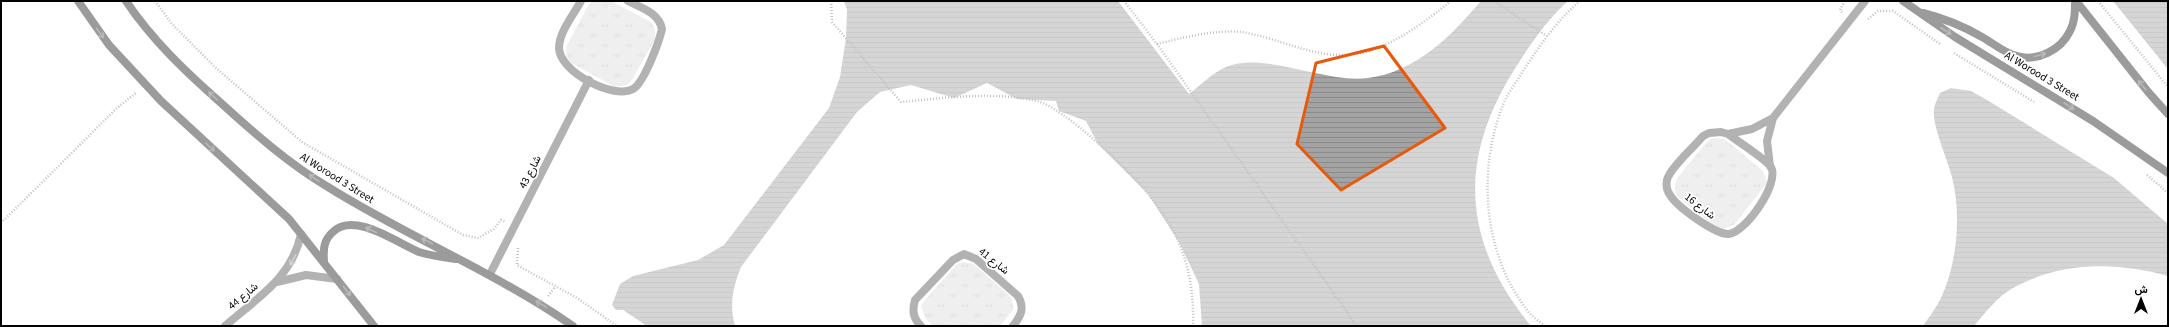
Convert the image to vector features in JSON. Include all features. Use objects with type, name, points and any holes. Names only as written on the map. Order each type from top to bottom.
[{"type":"street","points":[[78,1],[109,45],[146,85],[188,127],[289,219],[324,261],[374,326]]},
{"type":"street","name":"Al Worood 3 Street","points":[[126,1],[161,46],[178,63],[242,122],[282,156],[327,187],[490,274],[542,304],[573,326]]},
{"type":"street","points":[[581,1],[560,40],[560,56],[568,68],[610,91],[618,93],[626,92],[641,83],[662,29],[658,18],[628,1]]},
{"type":"street","name":"شارع 16","points":[[1773,118],[1752,129],[1728,134],[1715,132],[1703,136],[1669,175],[1667,181],[1669,193],[1673,199],[1707,226],[1720,233],[1734,233],[1746,225],[1771,186],[1773,176],[1770,166],[1767,141],[1773,118],[1865,1]]},
{"type":"street","name":"Al Worood 3 Street","points":[[1903,1],[1914,10],[2093,121],[2168,173]]},
{"type":"street","points":[[1914,10],[1960,26],[2017,56],[2033,58],[2048,53],[2061,44],[2071,31],[2075,15],[2075,1]]},
{"type":"street","points":[[2075,1],[2149,93],[2168,114]]},
{"type":"street","name":"شارع 43","points":[[490,274],[589,80]]},
{"type":"street","points":[[1728,134],[1770,166]]},
{"type":"street","points":[[324,261],[323,248],[328,236],[338,227],[351,224],[364,226],[422,253],[460,259]]},
{"type":"street","name":"شارع 44","points":[[225,326],[276,282],[293,260],[301,234]]},
{"type":"street","name":"شارع 41","points":[[920,325],[914,317],[912,309],[915,300],[953,260],[964,254],[976,259],[1018,296],[1021,301],[1022,313],[1013,326]]},
{"type":"street","name":"شارع 44","points":[[276,282],[306,275],[337,279]]},
{"type":"path","points":[[155,1],[172,24],[216,68],[302,142],[463,235],[478,238],[494,229],[501,220],[514,227]]},
{"type":"path","points":[[831,1],[832,22],[901,102],[954,98],[1011,98],[1038,102],[1059,112],[1098,144],[1148,194],[1179,242],[1190,278],[1193,326]]},
{"type":"path","points":[[1124,1],[1157,44],[1357,326]]},
{"type":"path","points":[[1157,44],[1209,34],[1240,32],[1322,54],[1347,54],[1381,48],[1413,31],[1451,1]]},
{"type":"path","points":[[1494,1],[1547,36]]},
{"type":"path","points":[[1545,326],[1527,311],[1502,270],[1491,228],[1486,186],[1489,157],[1503,104],[1547,36],[1565,14],[1580,1]]},
{"type":"path","points":[[1845,1],[1840,10],[1862,28],[1867,20],[1878,11],[1893,12],[1943,46]]},
{"type":"path","points":[[2098,1],[2168,87]]},
{"type":"path","points":[[1949,50],[1994,79],[2041,106]]},
{"type":"path","points":[[1,224],[117,108],[146,85]]},
{"type":"path","points":[[2145,174],[2168,193]]},
{"type":"path","points":[[519,245],[517,265],[577,298],[617,326]]},
{"type":"highlighted area","points":[[1384,46],[1445,128],[1341,190],[1297,144],[1316,63]]},
{"type":"green space","points":[[593,1],[611,1],[651,22],[655,29],[654,41],[632,80],[624,86],[613,86],[571,63],[567,57],[567,45],[589,4]]},
{"type":"green space","points":[[1719,138],[1726,140],[1763,171],[1767,183],[1734,225],[1722,229],[1716,227],[1677,196],[1675,189],[1675,184],[1678,177],[1706,143],[1711,139]]},
{"type":"green space","points":[[962,262],[974,264],[1011,297],[1014,309],[1000,326],[933,326],[925,318],[921,306],[956,265]]},
{"type":"shaded area","points":[[844,1],[1118,1],[1189,94],[1211,76],[1226,67],[1241,63],[1277,65],[1333,77],[1351,79],[1368,78],[1385,74],[1402,68],[1431,50],[1445,39],[1481,1],[1568,1],[1546,24],[1516,67],[1497,101],[1484,134],[1477,167],[1476,200],[1480,231],[1491,263],[1508,295],[1531,326],[1202,326],[1199,284],[1179,242],[1148,194],[1098,144],[1086,121],[1059,111],[1056,101],[1017,99],[987,83],[954,98],[911,85],[880,92],[857,112],[741,267],[736,282],[732,303],[735,326],[647,326],[623,310],[616,310],[612,305],[620,284],[633,276],[698,260],[724,245],[829,108],[840,77],[846,38],[847,10]]},
{"type":"shaded area","points":[[2113,1],[2168,1],[2168,68],[2167,68]]},
{"type":"shaded area","points":[[1951,88],[1971,91],[2114,178],[2168,224],[2168,276],[2129,268],[2089,267],[2070,269],[2032,279],[2007,291],[1987,310],[1974,326],[1923,326],[1939,302],[1946,285],[1951,270],[1956,240],[1957,210],[1953,181],[1938,135],[1934,117],[1935,106],[1940,93]]}]
